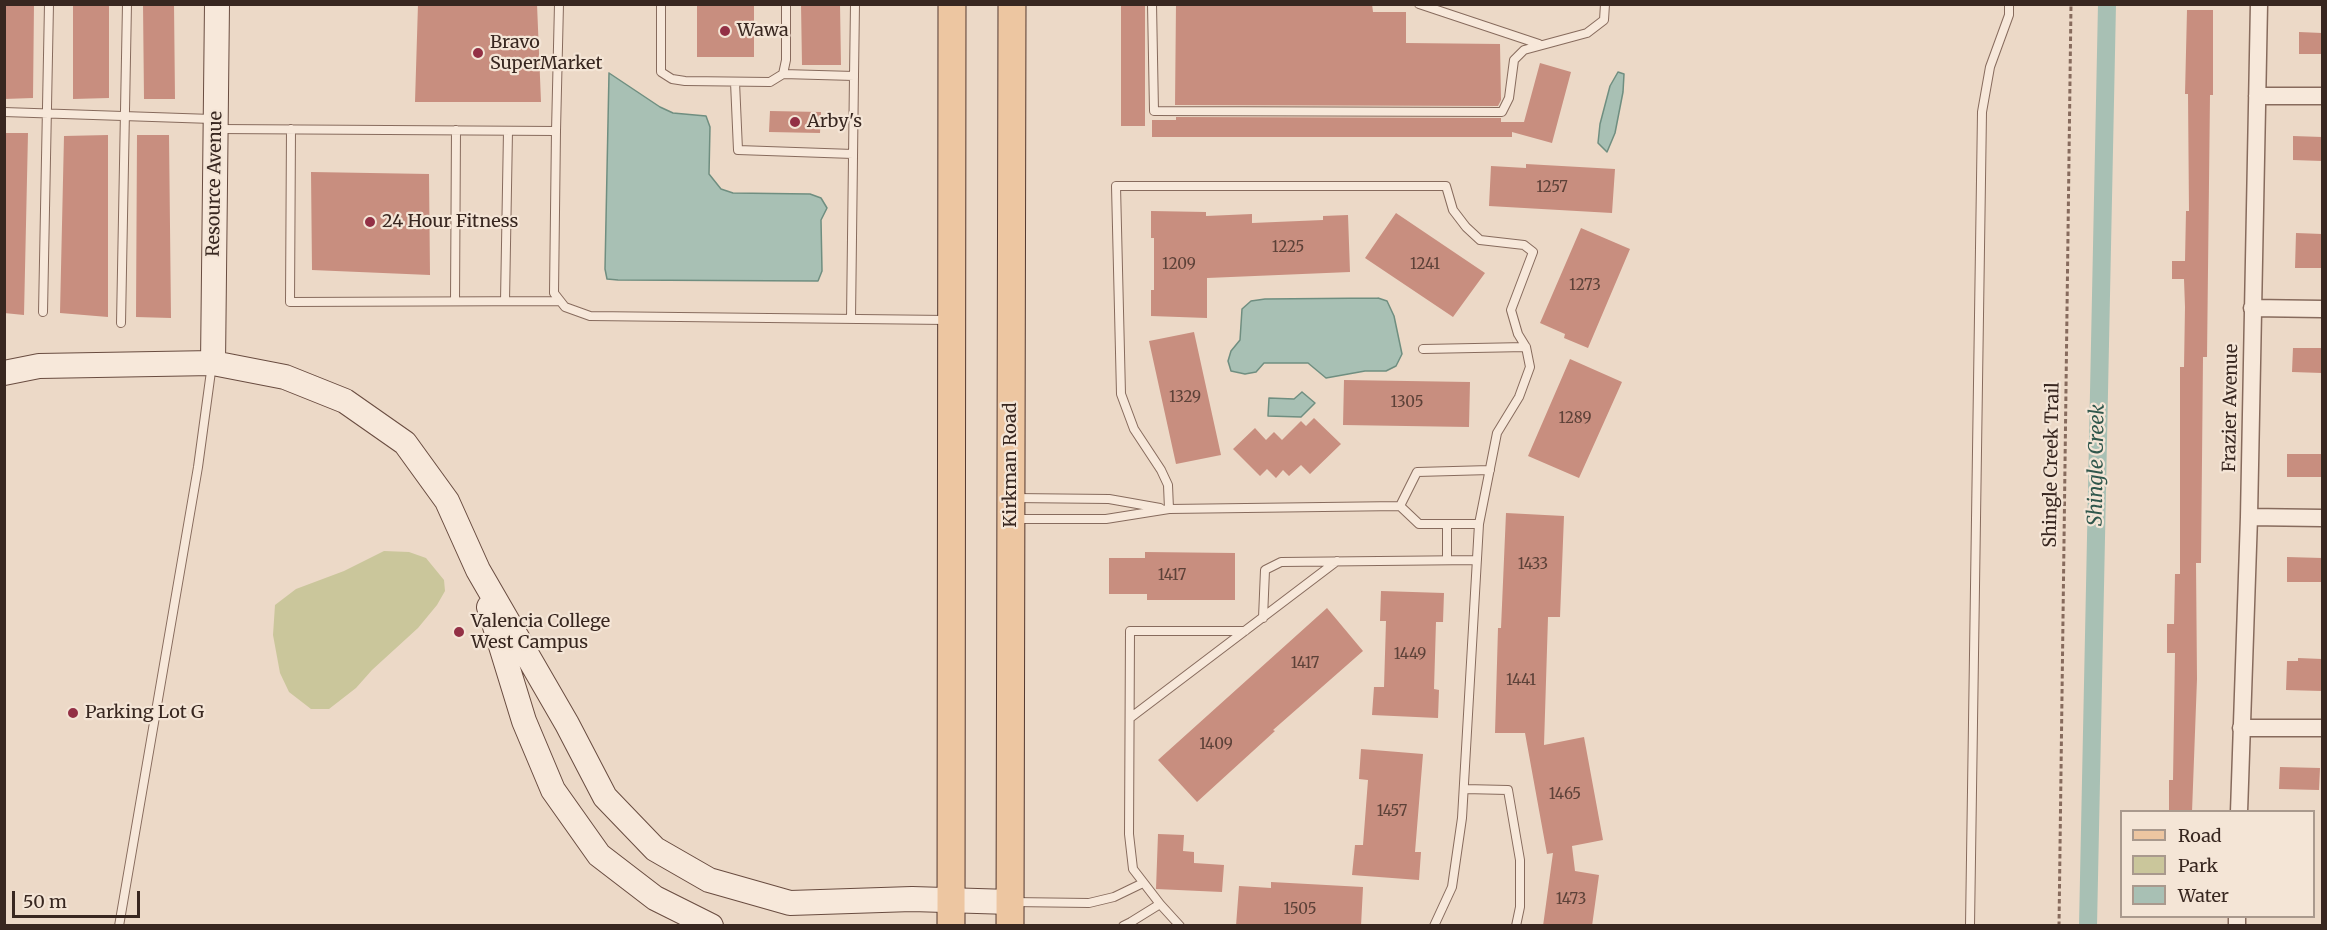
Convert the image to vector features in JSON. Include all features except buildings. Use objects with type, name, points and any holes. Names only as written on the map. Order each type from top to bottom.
[{"type":"main road","points":[[951,913],[952,4]]},
{"type":"main road","name":"Kirkman Road","points":[[1010,914],[1012,4]]},
{"type":"street","name":"Resource Avenue","points":[[213,363],[217,4]]},
{"type":"street","name":"Frazier Avenue","points":[[2239,810],[2249,517],[2259,4]]},
{"type":"street","points":[[2258,96],[2322,96]]},
{"type":"street","points":[[2252,308],[2322,309]]},
{"type":"street","points":[[4,373],[39,366],[213,363],[285,377],[345,401],[405,443],[447,501],[478,570],[567,724],[605,797],[656,849],[708,880],[790,903],[951,913],[1010,914]]},
{"type":"street","points":[[2249,517],[2322,518]]},
{"type":"street","points":[[478,570],[524,721],[553,790],[599,855],[655,898],[711,926]]},
{"type":"street","points":[[2241,728],[2322,728]]},
{"type":"lane","points":[[43,312],[45,114],[49,4]]},
{"type":"lane","points":[[122,323],[128,4]]},
{"type":"lane","points":[[559,4],[554,293],[565,307],[590,316],[952,320]]},
{"type":"lane","points":[[661,4],[661,72],[672,79],[770,82],[783,74],[854,76]]},
{"type":"lane","points":[[783,74],[786,60],[786,4]]},
{"type":"lane","points":[[851,319],[855,4]]},
{"type":"lane","points":[[1152,4],[1154,111],[1502,112],[1509,98],[1514,60],[1524,50],[1587,33],[1604,20],[1605,4]]},
{"type":"lane","points":[[1419,4],[1540,45]]},
{"type":"lane","points":[[1970,926],[1982,112],[1990,67],[2009,15],[2009,4]]},
{"type":"lane","points":[[735,82],[738,150],[853,154]]},
{"type":"lane","points":[[4,112],[125,116],[291,129],[556,131]]},
{"type":"lane","points":[[291,129],[290,302],[560,301]]},
{"type":"lane","points":[[454,301],[456,130]]},
{"type":"lane","points":[[505,301],[508,131]]},
{"type":"lane","points":[[1169,509],[1168,485],[1161,470],[1134,429],[1120,394],[1116,186],[1446,186],[1454,210],[1466,227],[1480,240],[1524,245],[1533,252],[1511,310],[1518,334],[1526,347],[1530,368],[1518,397],[1497,433],[1479,524],[1462,818],[1452,886],[1434,926]]},
{"type":"lane","points":[[1423,350],[1526,347]]},
{"type":"lane","points":[[119,926],[198,467],[213,363]]},
{"type":"lane","points":[[1400,506],[1417,471],[1490,470]]},
{"type":"lane","points":[[1011,508],[1109,499],[1169,509]]},
{"type":"lane","points":[[1011,508],[1106,519],[1169,509],[1400,506],[1419,524],[1479,524]]},
{"type":"lane","points":[[1447,560],[1448,524]]},
{"type":"lane","points":[[1263,618],[1265,570],[1281,562],[1477,560]]},
{"type":"lane","points":[[1130,718],[1337,561]]},
{"type":"lane","points":[[1180,926],[1133,869],[1129,834],[1130,631],[1245,631]]},
{"type":"lane","points":[[1464,789],[1508,790],[1520,860],[1520,907],[1516,926]]},
{"type":"lane","points":[[1010,914],[1089,903],[1114,897],[1143,883]]},
{"type":"lane","points":[[1122,926],[1160,904]]},
{"type":"path","name":"Shingle Creek Trail","points":[[2059,926],[2071,4]]},
{"type":"green space","points":[[384,551],[409,552],[426,558],[444,580],[445,591],[418,628],[372,670],[356,688],[329,709],[311,709],[289,692],[280,673],[273,635],[275,605],[296,589],[344,571]]},
{"type":"water","points":[[1618,72],[1624,74],[1623,92],[1615,133],[1607,152],[1598,143],[1600,124],[1610,86]]},
{"type":"water","points":[[609,73],[660,107],[673,113],[706,116],[710,127],[709,174],[721,189],[733,193],[810,194],[821,198],[827,208],[821,220],[822,271],[818,281],[607,279],[605,269]]},
{"type":"water","points":[[1378,298],[1387,301],[1394,316],[1402,354],[1396,366],[1386,371],[1365,371],[1326,378],[1308,363],[1264,363],[1256,372],[1245,374],[1231,371],[1228,361],[1231,351],[1240,340],[1242,309],[1251,301]]},
{"type":"water","points":[[1302,392],[1315,403],[1301,417],[1268,416],[1269,398],[1294,399]]},
{"type":"waterway","name":"Shingle Creek","points":[[2088,926],[2107,4]]},
{"type":"place","name":"Wawa","points":[[725,31]]},
{"type":"place","name":"Bravo SuperMarket","points":[[478,53]]},
{"type":"place","name":"Arby's","points":[[795,122]]},
{"type":"place","name":"24 Hour Fitness","points":[[370,222]]},
{"type":"place","name":"Valencia College West Campus","points":[[459,632]]},
{"type":"place","name":"Parking Lot G","points":[[73,713]]}]
